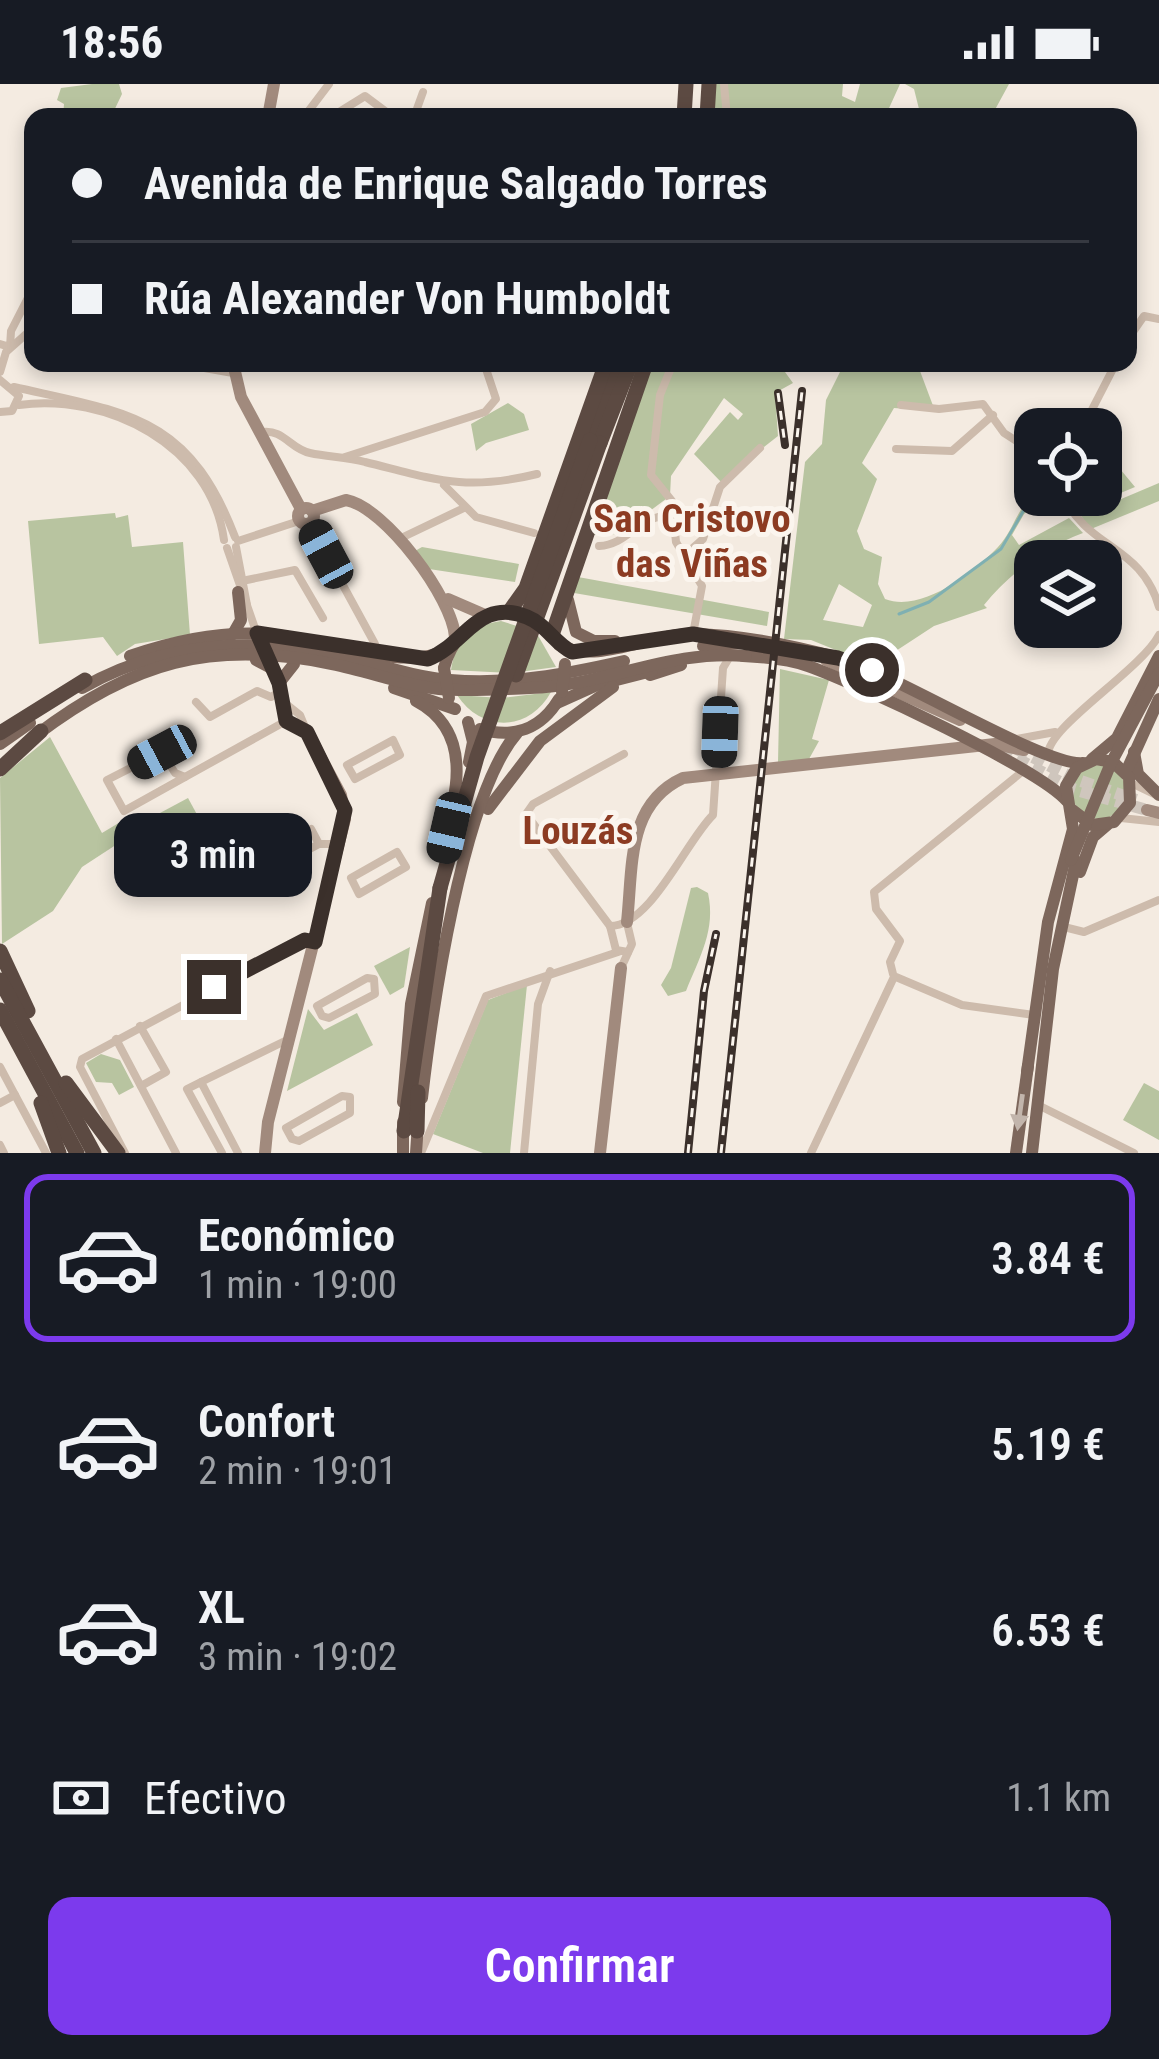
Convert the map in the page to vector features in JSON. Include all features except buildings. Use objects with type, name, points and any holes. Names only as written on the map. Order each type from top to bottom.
[{"type":"highway","points":[[509,613],[526,588],[603,372]]},
{"type":"highway","points":[[410,1131],[444,889],[615,372]]},
{"type":"highway","points":[[595,441],[627,372]]},
{"type":"highway","points":[[556,640],[576,557],[643,372]]},
{"type":"highway","points":[[0,733],[85,680]]},
{"type":"highway","points":[[46,703],[69,696]]},
{"type":"highway","points":[[0,765],[41,731]]},
{"type":"highway","points":[[0,952],[65,1082]]},
{"type":"highway","points":[[0,980],[24,1038],[94,1153]]},
{"type":"highway","points":[[24,1038],[25,1004]]},
{"type":"highway","points":[[0,1010],[24,1038]]},
{"type":"highway","points":[[0,1022],[24,1038]]},
{"type":"highway","points":[[0,1022],[38,1097],[59,1153]]},
{"type":"highway","points":[[34,1056],[65,1082],[122,1153]]},
{"type":"highway","points":[[34,1056],[38,1097]]},
{"type":"highway","points":[[34,1056],[77,1153]]},
{"type":"main road","points":[[576,557],[567,611],[576,632],[604,642],[693,634],[745,649],[867,668],[1048,757],[1113,762],[1128,778]]},
{"type":"main road","points":[[232,634],[241,620],[240,586]]},
{"type":"main road","points":[[69,696],[85,680],[158,647],[257,629],[419,660],[452,643],[485,616],[509,613],[533,619],[556,640],[588,652],[652,637]]},
{"type":"main road","points":[[467,722],[500,734],[517,733],[547,717],[560,698],[565,664],[556,640]]},
{"type":"main road","points":[[449,828],[473,749],[467,722],[452,704],[444,668],[452,643]]},
{"type":"main road","points":[[0,744],[69,696],[135,663],[220,645],[299,648],[424,676],[476,681],[530,680],[684,648],[745,649]]},
{"type":"main road","points":[[560,698],[681,665],[729,658],[745,649]]},
{"type":"main road","points":[[41,731],[111,684],[191,658],[239,652],[295,657],[439,689],[484,690],[542,688],[685,656],[745,649]]},
{"type":"main road","points":[[1032,1153],[1071,858],[1069,779],[1113,743],[1159,656]]},
{"type":"main road","points":[[111,684],[180,668],[271,670],[294,664],[452,704]]},
{"type":"main road","points":[[271,670],[294,664]]},
{"type":"main road","points":[[474,837],[500,788],[566,717],[605,690],[681,665]]},
{"type":"main road","points":[[1016,1153],[1034,1015],[1071,858],[1111,763],[1159,673]]},
{"type":"main road","points":[[1027,1072],[1071,858],[1159,683]]},
{"type":"main road","points":[[388,686],[426,706],[452,738],[458,767],[411,1004],[410,1131],[418,1153]]},
{"type":"main road","points":[[1042,1061],[1084,859],[1095,835],[1130,803],[1128,778],[1134,747],[1159,699]]},
{"type":"main road","points":[[1048,757],[1094,752],[1123,723]]},
{"type":"main road","points":[[403,1153],[449,923],[502,753],[517,733]]},
{"type":"main road","points":[[980,739],[1069,805],[1085,823],[1113,822]]},
{"type":"main road","points":[[1134,747],[1138,774],[1155,804]]},
{"type":"main road","points":[[1023,771],[1060,802],[1071,858]]},
{"type":"street","points":[[311,108],[329,84]]},
{"type":"street","points":[[355,98],[358,84]]},
{"type":"street","points":[[417,108],[423,92]]},
{"type":"street","points":[[344,108],[365,96],[381,108]]},
{"type":"street","points":[[19,405],[4,376],[3,348],[24,305]]},
{"type":"street","points":[[16,321],[24,327]]},
{"type":"street","points":[[235,372],[260,433],[374,644]]},
{"type":"street","points":[[344,458],[485,412],[496,399],[487,372]]},
{"type":"street","points":[[669,372],[660,395],[651,475],[676,515],[676,542],[702,586],[693,634]]},
{"type":"street","points":[[1093,408],[1111,372]]},
{"type":"street","points":[[4,376],[130,413],[158,426],[207,474],[232,543],[240,586],[284,702],[334,782],[345,810],[268,1122],[265,1153]]},
{"type":"street","points":[[0,413],[39,402],[121,418],[162,439],[206,488],[232,543]]},
{"type":"street","points":[[901,405],[926,409],[983,404],[1014,442]]},
{"type":"street","points":[[896,449],[952,451],[993,415]]},
{"type":"street","points":[[260,433],[278,432],[303,452],[443,484],[492,485],[537,474]]},
{"type":"street","points":[[685,555],[703,539],[720,487],[760,448]]},
{"type":"street","points":[[443,484],[464,508],[487,523],[534,533]]},
{"type":"street","points":[[232,543],[336,502],[356,502],[375,514],[439,592],[452,614],[452,643]]},
{"type":"street","points":[[398,540],[464,508]]},
{"type":"street","points":[[599,546],[616,543],[640,520],[676,515]]},
{"type":"street","points":[[1079,516],[1092,533],[1139,564],[1159,607]]},
{"type":"street","points":[[240,586],[295,570],[323,618]]},
{"type":"street","points":[[439,592],[485,616]]},
{"type":"street","points":[[807,660],[980,739],[1048,757],[1048,744],[1056,732],[1122,680],[1159,635]]},
{"type":"street","points":[[622,952],[623,931],[652,900],[696,828],[713,815],[722,679],[729,658]]},
{"type":"street","points":[[708,660],[722,679]]},
{"type":"street","points":[[1122,680],[1140,685],[1137,665]]},
{"type":"street","points":[[268,696],[271,670]]},
{"type":"street","points":[[196,702],[210,717],[257,691],[293,720]]},
{"type":"street","points":[[177,778],[162,752],[107,781],[124,811],[177,778],[293,720]]},
{"type":"street","points":[[1017,739],[1056,732]]},
{"type":"street","points":[[600,1153],[623,931],[637,829],[645,809],[676,781],[718,772],[980,739]]},
{"type":"street","points":[[393,740],[400,754],[355,779],[351,773],[347,765],[393,740]]},
{"type":"street","points":[[623,931],[610,926],[526,814],[533,804],[624,754]]},
{"type":"street","points":[[811,1153],[894,977],[890,962],[900,941],[876,909],[874,892],[1013,773],[1023,771]]},
{"type":"street","points":[[334,782],[351,773]]},
{"type":"street","points":[[1128,778],[1155,804]]},
{"type":"street","points":[[1113,822],[1159,823]]},
{"type":"street","points":[[319,844],[311,829],[240,867],[248,882],[319,844],[339,844]]},
{"type":"street","points":[[333,872],[350,878],[359,894],[406,867],[398,852],[350,878]]},
{"type":"street","points":[[1067,928],[1084,932],[1159,900]]},
{"type":"street","points":[[610,926],[623,931]]},
{"type":"street","points":[[122,1153],[80,1064],[116,1039],[305,940],[315,942]]},
{"type":"street","points":[[418,1153],[483,1000],[551,970],[622,952]]},
{"type":"street","points":[[524,1153],[538,1001],[551,970]]},
{"type":"street","points":[[894,977],[962,1006],[1034,1015]]},
{"type":"street","points":[[300,1000],[317,1006],[329,1018],[375,994],[378,986],[367,978],[317,1006]]},
{"type":"street","points":[[523,980],[534,984],[538,1001]]},
{"type":"street","points":[[140,1026],[166,1072],[141,1086]]},
{"type":"street","points":[[116,1039],[176,1153]]},
{"type":"street","points":[[222,1153],[188,1089],[289,1040]]},
{"type":"street","points":[[0,1067],[46,1153]]},
{"type":"street","points":[[200,1082],[238,1153]]},
{"type":"street","points":[[0,1103],[15,1095]]},
{"type":"street","points":[[268,1122],[286,1128],[299,1141],[354,1106],[342,1096],[286,1128]]},
{"type":"street","points":[[1037,1106],[1045,1105],[1134,1153]]},
{"type":"green space","points":[[119,84],[122,94],[115,108],[64,108],[57,100],[61,88]]},
{"type":"green space","points":[[712,84],[843,84],[842,96],[855,102],[860,84],[900,84],[889,108],[711,108]]},
{"type":"green space","points":[[905,84],[1009,84],[996,108],[919,108],[914,89]]},
{"type":"green space","points":[[650,372],[785,372],[793,383],[775,393],[778,436],[764,447],[760,444],[721,482],[694,454],[730,412],[738,420],[743,414],[724,398],[671,476],[670,496],[619,534],[591,535]]},
{"type":"green space","points":[[840,372],[920,372],[935,411],[894,408],[862,463],[877,479],[857,531],[864,549],[882,557],[878,584],[885,599],[914,601],[960,579],[998,547],[1018,516],[1023,516],[1012,535],[1014,575],[984,605],[987,608],[934,626],[879,662],[868,663],[811,640],[784,639],[805,462],[822,444],[826,400]],"holes":[[[839,584],[872,605],[863,627],[823,620]]]},
{"type":"green space","points":[[508,403],[524,414],[529,430],[486,443],[476,451],[471,424]]},
{"type":"green space","points":[[1122,471],[1135,487],[1122,492]]},
{"type":"green space","points":[[1159,483],[1159,501],[1091,529],[1081,516],[1122,516],[1122,499]]},
{"type":"green space","points":[[115,513],[116,518],[128,515],[132,547],[183,542],[190,635],[135,644],[117,656],[103,637],[39,644],[28,521]]},
{"type":"green space","points":[[1069,518],[1083,533],[1068,540],[1028,540]]},
{"type":"green space","points":[[422,547],[519,564],[515,582],[429,569],[415,551]]},
{"type":"green space","points":[[578,577],[769,612],[767,626],[574,593]]},
{"type":"green space","points":[[501,621],[536,632],[556,667],[512,673],[451,670],[456,650],[467,636]]},
{"type":"green space","points":[[780,669],[829,680],[812,739],[819,741],[809,759],[778,762]]},
{"type":"green space","points":[[551,692],[531,715],[505,723],[479,716],[457,695],[501,698]]},
{"type":"green space","points":[[50,737],[102,833],[122,821],[128,837],[82,867],[53,911],[2,944],[0,778]]},
{"type":"green space","points":[[1099,765],[1118,773],[1126,792],[1118,811],[1099,819],[1080,811],[1072,792],[1080,773]]},
{"type":"green space","points":[[188,798],[200,820],[157,843],[145,821]]},
{"type":"green space","points":[[691,888],[708,893],[710,906],[705,943],[686,991],[668,996],[661,985],[671,968]]},
{"type":"green space","points":[[410,947],[404,987],[390,995],[374,966]]},
{"type":"green space","points":[[527,985],[510,1153],[483,1153],[433,1134],[488,1000]]},
{"type":"green space","points":[[308,1009],[324,1030],[357,1013],[373,1045],[287,1091]]},
{"type":"green space","points":[[101,1054],[120,1060],[134,1087],[119,1095],[112,1083],[96,1082],[86,1063]]},
{"type":"green space","points":[[1144,1083],[1159,1091],[1159,1140],[1123,1120]]},
{"type":"waterway","points":[[899,614],[929,602],[1001,549],[1020,516]]},
{"type":"tunnel","points":[[1017,749],[1075,779],[1136,800]]},
{"type":"tunnel","points":[[1001,750],[1073,789],[1147,810]]},
{"type":"railway","points":[[721,1153],[802,391]]},
{"type":"railway","points":[[778,393],[785,445]]},
{"type":"railway","points":[[688,1153],[704,991],[716,934]]},
{"type":"district","name":"San Cristovo das Viñas","points":[[692,542]]},
{"type":"district","name":"Louzás","points":[[578,831]]},
{"type":"route","points":[[214,987],[305,940],[315,942],[345,819],[341,795],[307,732],[286,721],[279,683],[257,633],[419,660],[449,648],[473,621],[509,613],[533,619],[559,646],[572,652],[693,634],[838,658],[872,670]]}]
